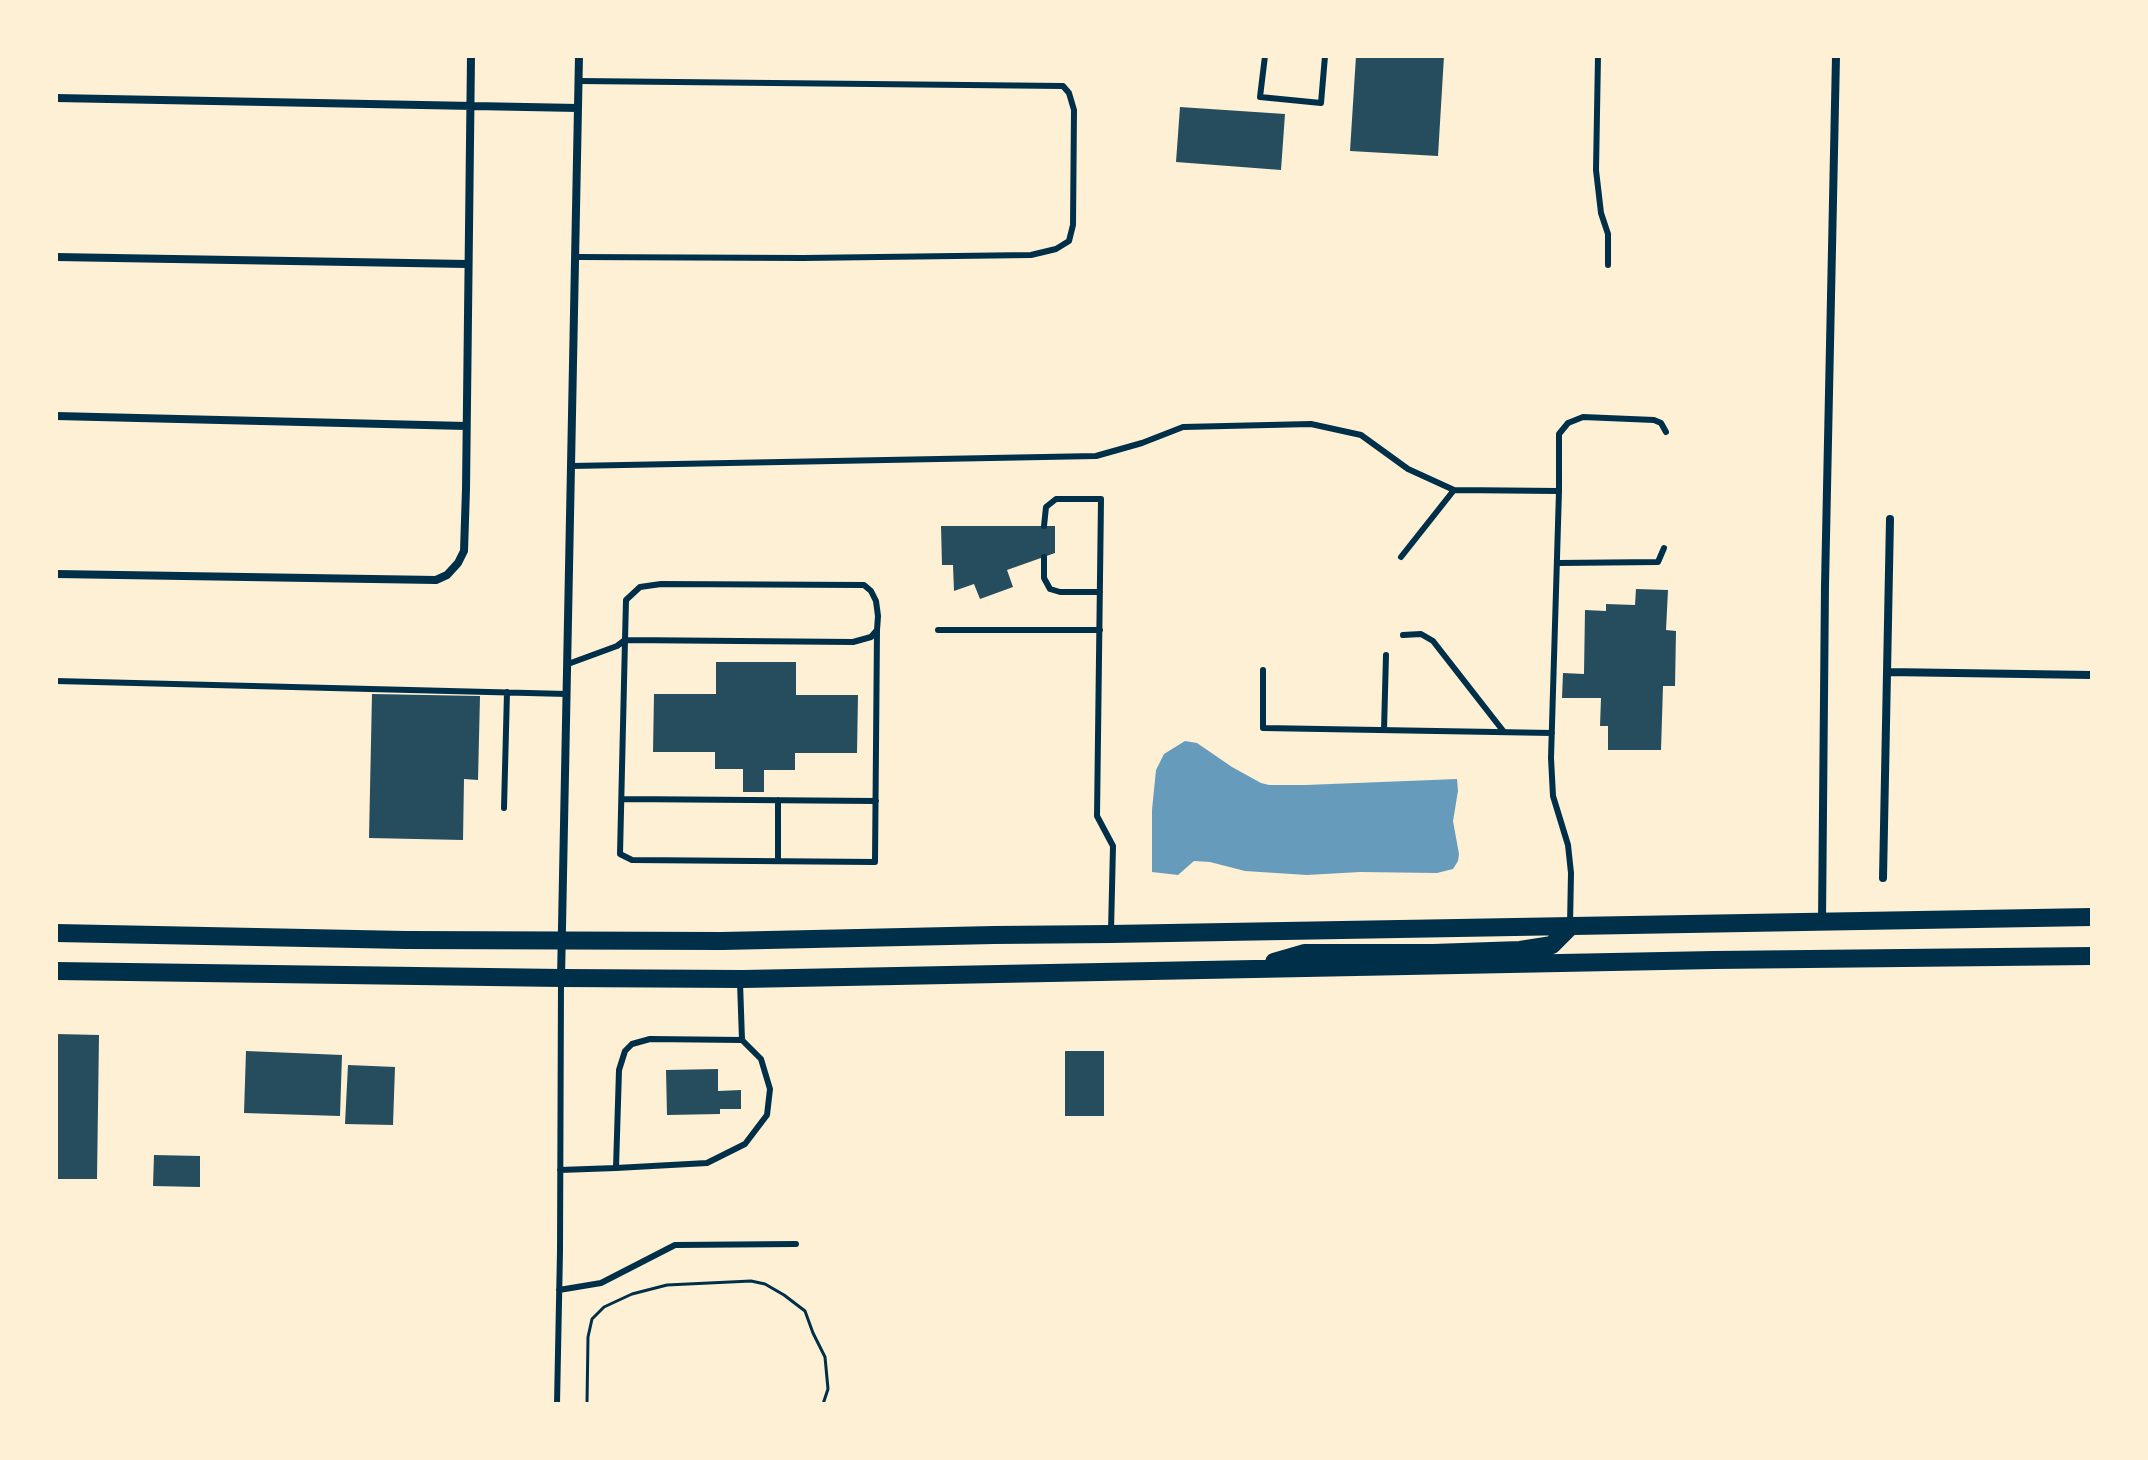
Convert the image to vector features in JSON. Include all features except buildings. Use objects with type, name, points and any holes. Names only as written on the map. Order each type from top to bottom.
[{"type":"main road","points":[[56,933],[722,941],[2092,917]]},
{"type":"main road","points":[[1249,969],[1305,953],[1520,950],[1552,945],[1570,927]]},
{"type":"main road","points":[[56,971],[740,978],[2092,956]]},
{"type":"street","points":[[56,574],[436,580],[447,575],[458,563],[464,551],[471,56]]},
{"type":"street","points":[[561,978],[579,56]]},
{"type":"street","points":[[1822,922],[1825,570],[1836,56]]},
{"type":"street","points":[[56,98],[578,108]]},
{"type":"street","points":[[56,257],[467,264]]},
{"type":"street","points":[[56,416],[466,426]]},
{"type":"street","points":[[1883,878],[1890,519]]},
{"type":"street","points":[[1887,672],[2092,675]]},
{"type":"lane","points":[[1265,56],[1260,97],[1321,103],[1325,56]]},
{"type":"lane","points":[[1598,56],[1596,170],[1601,213],[1608,234],[1608,265]]},
{"type":"lane","points":[[576,257],[1031,255],[1056,249],[1069,241],[1073,225],[1074,110],[1069,93],[1063,86],[579,81]]},
{"type":"lane","points":[[1570,927],[1568,845],[1553,796],[1559,434],[1568,423],[1583,417],[1654,420],[1661,423],[1666,432]]},
{"type":"lane","points":[[571,466],[1096,456],[1183,427],[1311,424],[1361,435],[1408,469],[1454,490],[1559,491]]},
{"type":"lane","points":[[1401,557],[1454,490]]},
{"type":"lane","points":[[1044,526],[1046,507],[1056,499],[1101,499],[1097,816],[1113,846],[1111,934]]},
{"type":"lane","points":[[1558,563],[1658,562],[1664,548]]},
{"type":"lane","points":[[1044,557],[1044,578],[1050,589],[1100,592]]},
{"type":"lane","points":[[661,584],[864,585],[871,591],[878,616],[875,862],[632,860],[620,854],[625,640],[626,600],[640,587],[661,584]]},
{"type":"lane","points":[[568,664],[617,646],[625,640],[853,642],[871,637],[877,630]]},
{"type":"lane","points":[[938,630],[1100,630]]},
{"type":"lane","points":[[1403,635],[1421,634],[1433,641],[1504,732]]},
{"type":"lane","points":[[1384,730],[1386,655]]},
{"type":"lane","points":[[1263,670],[1263,728],[1552,733]]},
{"type":"lane","points":[[56,681],[567,694]]},
{"type":"lane","points":[[504,808],[507,692]]},
{"type":"lane","points":[[623,799],[876,801]]},
{"type":"lane","points":[[778,800],[778,861]]},
{"type":"lane","points":[[557,1404],[561,978]]},
{"type":"lane","points":[[560,1170],[707,1163],[745,1144],[767,1115],[770,1089],[761,1059],[742,1040],[740,978]]},
{"type":"lane","points":[[616,1168],[619,1070],[625,1051],[632,1044],[650,1039],[742,1040]]},
{"type":"lane","points":[[559,1290],[601,1283],[675,1245],[796,1244]]},
{"type":"path","points":[[587,1404],[590,1328],[592,1319],[604,1307],[632,1294],[667,1285],[751,1281],[775,1289],[805,1311],[825,1357],[828,1389],[823,1404]]},
{"type":"water","points":[[1185,741],[1197,743],[1232,767],[1269,785],[1457,779],[1453,821],[1458,861],[1453,869],[1437,873],[1307,875],[1245,871],[1194,861],[1178,875],[1152,872],[1152,810],[1156,770],[1164,754]]}]
